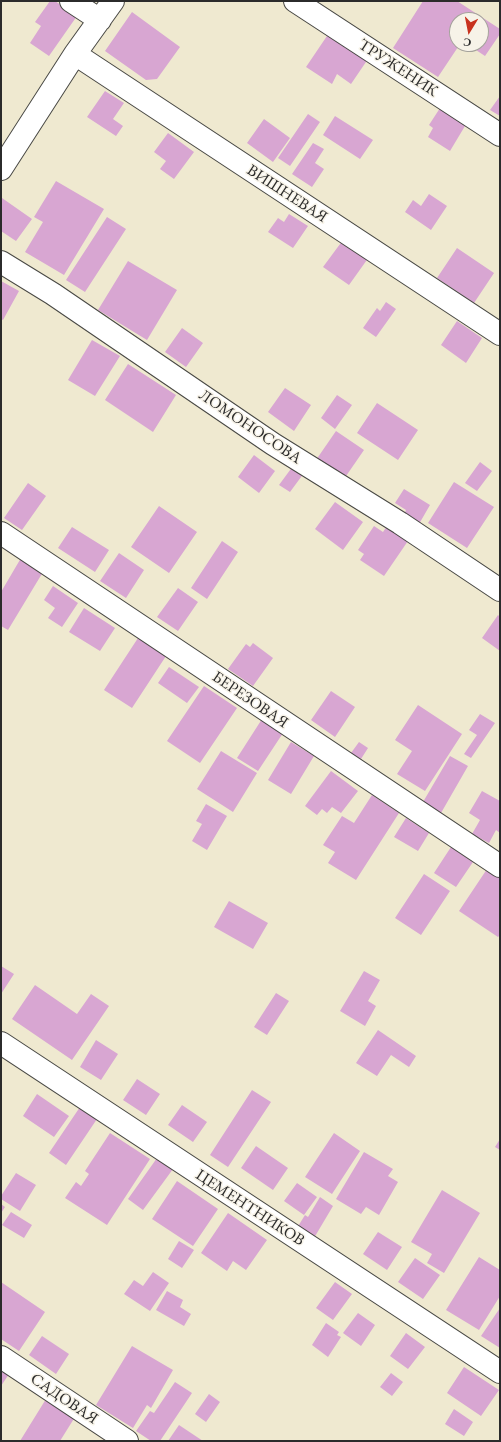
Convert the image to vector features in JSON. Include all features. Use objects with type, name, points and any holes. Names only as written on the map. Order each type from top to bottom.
[{"type":"street","points":[[71,1],[100,20]]},
{"type":"street","points":[[1,169],[75,54],[114,1]]},
{"type":"street","name":"ТРУЖЕНИК","points":[[295,1],[500,134]]},
{"type":"street","name":"ВИШНЕВАЯ","points":[[75,54],[500,334]]},
{"type":"street","name":"ЛОМОНОСОВА","points":[[1,262],[53,294],[273,444],[400,524],[500,590]]},
{"type":"street","name":"БЕРЕЗОВАЯ","points":[[1,533],[500,866]]},
{"type":"street","name":"ЦЕМЕНТНИКОВ","points":[[1,1043],[500,1372]]},
{"type":"street","name":"САДОВАЯ","points":[[1,1357],[127,1441]]},
{"type":"building","points":[[50,1],[55,1],[77,16],[49,56],[30,43],[41,26],[35,22]]},
{"type":"building","points":[[423,1],[457,1],[474,12],[449,12],[449,52],[455,52],[438,77],[393,48]]},
{"type":"building","points":[[132,12],[180,47],[157,79],[146,80],[105,51]]},
{"type":"building","points":[[489,22],[500,29],[500,34],[489,50]]},
{"type":"building","points":[[329,33],[368,59],[351,84],[337,74],[332,84],[306,67]]},
{"type":"building","points":[[479,52],[488,52],[485,56]]},
{"type":"building","points":[[105,91],[124,103],[113,119],[123,126],[116,136],[87,117]]},
{"type":"building","points":[[500,96],[500,116],[490,110]]},
{"type":"building","points":[[442,105],[468,121],[450,151],[428,137],[433,128],[429,125]]},
{"type":"building","points":[[308,114],[320,122],[290,166],[278,158]]},
{"type":"building","points":[[335,116],[373,140],[360,159],[323,135]]},
{"type":"building","points":[[264,119],[290,138],[273,162],[247,143]]},
{"type":"building","points":[[168,133],[194,152],[174,179],[160,169],[166,161],[154,152]]},
{"type":"building","points":[[313,143],[324,149],[315,163],[324,169],[312,187],[292,174]]},
{"type":"building","points":[[56,181],[104,209],[64,275],[25,252],[43,222],[34,217]]},
{"type":"building","points":[[429,194],[447,206],[431,230],[405,212],[413,200],[421,206]]},
{"type":"building","points":[[2,198],[32,219],[16,241],[1,231]]},
{"type":"building","points":[[289,214],[308,226],[293,248],[268,232],[278,218],[284,222]]},
{"type":"building","points":[[107,217],[126,229],[85,292],[66,280]]},
{"type":"building","points":[[343,240],[369,257],[349,285],[323,267]]},
{"type":"building","points":[[457,248],[494,273],[474,303],[437,278]]},
{"type":"building","points":[[128,261],[177,290],[147,340],[98,310]]},
{"type":"building","points":[[1,281],[19,291],[3,320],[1,319]]},
{"type":"building","points":[[386,302],[396,309],[376,337],[363,328],[377,308],[380,311]]},
{"type":"building","points":[[457,321],[482,338],[466,363],[441,345]]},
{"type":"building","points":[[182,328],[203,343],[186,367],[165,352]]},
{"type":"building","points":[[92,340],[120,356],[95,396],[68,380]]},
{"type":"building","points":[[128,364],[176,395],[153,432],[105,400]]},
{"type":"building","points":[[285,388],[311,405],[294,431],[268,412]]},
{"type":"building","points":[[337,395],[352,405],[335,429],[321,418]]},
{"type":"building","points":[[377,403],[418,430],[398,460],[357,433]]},
{"type":"building","points":[[336,431],[364,450],[344,479],[316,460]]},
{"type":"building","points":[[254,455],[275,471],[259,493],[238,477]]},
{"type":"building","points":[[480,462],[492,471],[477,491],[465,483]]},
{"type":"building","points":[[293,466],[304,473],[290,492],[279,485]]},
{"type":"building","points":[[454,482],[494,507],[467,548],[428,523]]},
{"type":"building","points":[[28,483],[46,496],[22,530],[4,518]]},
{"type":"building","points":[[404,489],[430,505],[419,524],[404,515],[406,510],[395,503]]},
{"type":"building","points":[[335,502],[363,522],[343,550],[315,529]]},
{"type":"building","points":[[159,506],[197,532],[169,573],[131,547]]},
{"type":"building","points":[[389,523],[410,538],[384,576],[360,560],[364,554],[358,550],[374,526],[383,532]]},
{"type":"building","points":[[72,527],[109,550],[95,572],[58,548]]},
{"type":"building","points":[[222,541],[238,552],[207,599],[191,588]]},
{"type":"building","points":[[119,553],[144,570],[126,598],[100,581]]},
{"type":"building","points":[[21,558],[43,572],[8,630],[1,626],[1,592]]},
{"type":"building","points":[[53,586],[78,603],[62,627],[48,618],[55,608],[44,600]]},
{"type":"building","points":[[178,588],[198,602],[178,631],[157,617]]},
{"type":"building","points":[[84,608],[115,628],[100,651],[69,632]]},
{"type":"building","points":[[498,615],[500,617],[500,651],[482,638]]},
{"type":"building","points":[[138,638],[166,656],[132,708],[104,690]]},
{"type":"building","points":[[253,643],[273,658],[253,686],[228,669],[246,644],[250,647]]},
{"type":"building","points":[[169,667],[199,687],[187,703],[158,683]]},
{"type":"building","points":[[204,686],[237,708],[200,763],[167,741]]},
{"type":"building","points":[[331,691],[355,707],[335,737],[311,720]]},
{"type":"building","points":[[418,705],[462,734],[425,791],[397,774],[412,751],[395,740]]},
{"type":"building","points":[[480,714],[495,723],[471,758],[464,754],[477,735],[469,730]]},
{"type":"building","points":[[262,719],[283,733],[258,771],[237,758]]},
{"type":"building","points":[[291,742],[314,756],[291,794],[268,780]]},
{"type":"building","points":[[359,742],[368,748],[361,759],[351,753]]},
{"type":"building","points":[[221,751],[257,773],[233,812],[197,789]]},
{"type":"building","points":[[450,756],[468,766],[441,813],[423,802]]},
{"type":"building","points":[[331,771],[358,791],[341,813],[332,807],[327,813],[322,809],[317,815],[305,806]]},
{"type":"building","points":[[482,791],[500,801],[500,833],[496,830],[489,843],[472,834],[480,820],[469,813]]},
{"type":"building","points":[[372,795],[399,813],[356,880],[328,863],[335,852],[323,845],[342,816],[354,823]]},
{"type":"building","points":[[206,804],[227,816],[207,850],[192,841],[202,824],[196,821]]},
{"type":"building","points":[[406,818],[429,833],[418,851],[394,837]]},
{"type":"building","points":[[451,847],[473,862],[456,887],[434,873]]},
{"type":"building","points":[[489,866],[500,873],[500,935],[498,937],[459,911]]},
{"type":"building","points":[[424,874],[450,891],[421,935],[395,918]]},
{"type":"building","points":[[229,901],[268,923],[253,949],[214,927]]},
{"type":"building","points":[[1,966],[14,974],[1,994]]},
{"type":"building","points":[[364,971],[380,980],[368,1001],[376,1006],[365,1026],[340,1011]]},
{"type":"building","points":[[35,985],[77,1014],[91,994],[109,1006],[72,1060],[12,1019]]},
{"type":"building","points":[[276,993],[289,1001],[267,1035],[254,1027]]},
{"type":"building","points":[[378,1030],[416,1056],[409,1067],[391,1055],[377,1076],[356,1063]]},
{"type":"building","points":[[96,1040],[118,1054],[101,1080],[80,1067]]},
{"type":"building","points":[[137,1079],[160,1094],[146,1115],[123,1100]]},
{"type":"building","points":[[252,1090],[271,1102],[228,1167],[210,1155]]},
{"type":"building","points":[[37,1094],[69,1116],[54,1137],[23,1116]]},
{"type":"building","points":[[182,1105],[207,1122],[193,1142],[168,1125]]},
{"type":"building","points":[[80,1107],[97,1119],[66,1165],[49,1153]]},
{"type":"building","points":[[110,1133],[150,1159],[107,1225],[65,1198],[76,1182],[81,1186],[89,1174],[85,1171]]},
{"type":"building","points":[[334,1133],[360,1151],[332,1194],[305,1177]]},
{"type":"building","points":[[500,1139],[500,1150],[495,1147]]},
{"type":"building","points":[[256,1146],[288,1168],[273,1190],[241,1168]]},
{"type":"building","points":[[364,1152],[393,1169],[388,1176],[398,1182],[379,1215],[366,1207],[361,1214],[336,1199]]},
{"type":"building","points":[[157,1158],[173,1169],[143,1210],[128,1199]]},
{"type":"building","points":[[16,1173],[36,1185],[20,1211],[1,1199],[1,1196]]},
{"type":"building","points":[[177,1181],[218,1209],[193,1246],[152,1219]]},
{"type":"building","points":[[297,1183],[317,1197],[304,1215],[284,1201]]},
{"type":"building","points":[[442,1190],[480,1213],[444,1273],[427,1263],[432,1254],[411,1242]]},
{"type":"building","points":[[320,1197],[333,1206],[314,1238],[297,1228],[305,1215],[308,1217]]},
{"type":"building","points":[[1,1204],[5,1207],[1,1213]]},
{"type":"building","points":[[11,1212],[32,1225],[24,1238],[2,1225]]},
{"type":"building","points":[[228,1213],[267,1240],[246,1270],[233,1261],[227,1271],[201,1253]]},
{"type":"building","points":[[378,1232],[402,1247],[387,1270],[363,1254]]},
{"type":"building","points":[[179,1241],[194,1250],[182,1268],[168,1259]]},
{"type":"building","points":[[479,1257],[500,1270],[500,1296],[479,1330],[446,1310]]},
{"type":"building","points":[[415,1258],[440,1275],[423,1299],[398,1282]]},
{"type":"building","points":[[153,1272],[169,1283],[150,1311],[124,1294],[134,1280],[143,1286]]},
{"type":"building","points":[[1,1282],[45,1312],[19,1351],[1,1339]]},
{"type":"building","points":[[335,1282],[352,1294],[333,1320],[316,1308]]},
{"type":"building","points":[[167,1291],[183,1300],[180,1307],[191,1314],[184,1326],[156,1310]]},
{"type":"building","points":[[500,1308],[500,1348],[481,1336]]},
{"type":"building","points":[[358,1313],[375,1325],[361,1346],[343,1333]]},
{"type":"building","points":[[326,1323],[339,1332],[337,1335],[341,1337],[328,1357],[312,1345]]},
{"type":"building","points":[[406,1333],[425,1347],[408,1369],[390,1356]]},
{"type":"building","points":[[42,1336],[69,1354],[56,1374],[29,1355]]},
{"type":"building","points":[[132,1346],[173,1370],[151,1408],[147,1405],[133,1428],[96,1405]]},
{"type":"building","points":[[464,1367],[499,1390],[481,1416],[447,1393]]},
{"type":"building","points":[[1,1368],[9,1374],[1,1386]]},
{"type":"building","points":[[391,1373],[403,1382],[392,1396],[380,1387]]},
{"type":"building","points":[[175,1382],[192,1393],[160,1441],[151,1441],[136,1431],[150,1411],[154,1413]]},
{"type":"building","points":[[209,1394],[220,1402],[206,1422],[195,1414]]},
{"type":"building","points":[[46,1399],[75,1417],[60,1441],[20,1441]]},
{"type":"building","points":[[454,1409],[473,1422],[464,1436],[445,1424]]},
{"type":"building","points":[[179,1425],[203,1441],[168,1441]]}]
